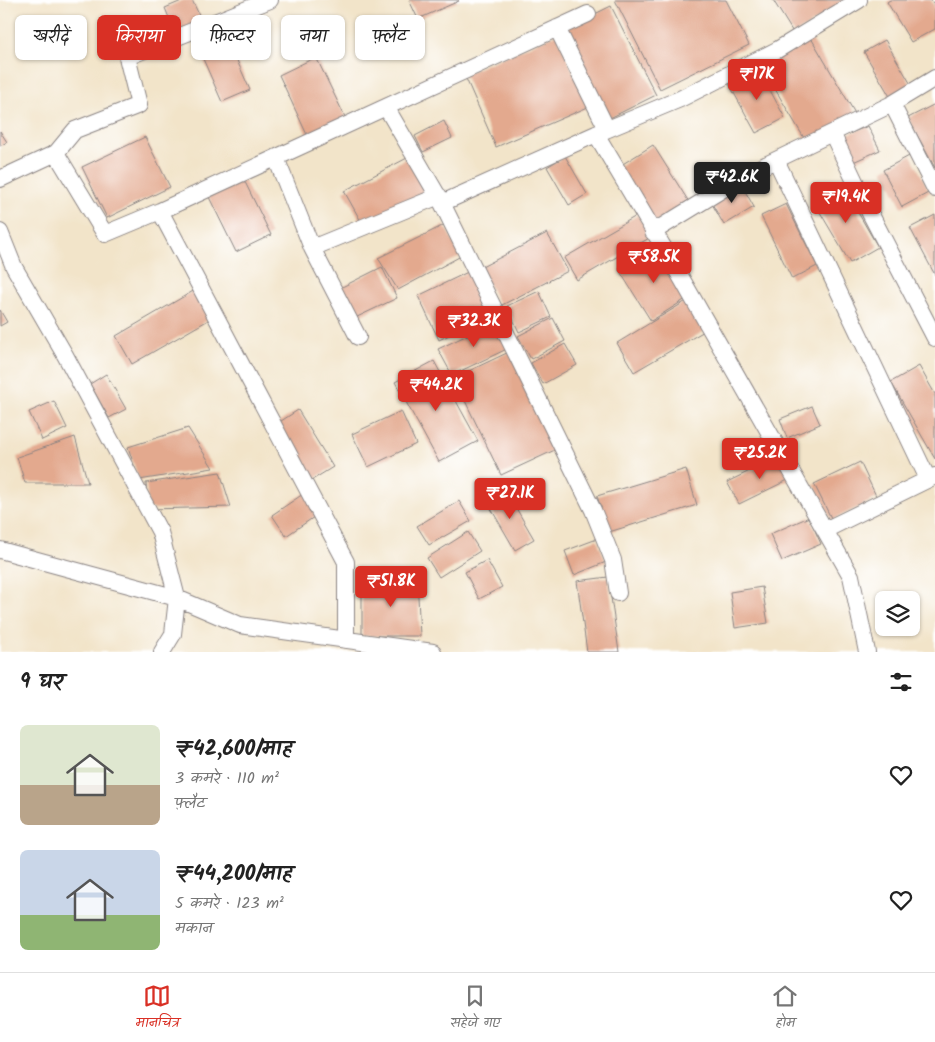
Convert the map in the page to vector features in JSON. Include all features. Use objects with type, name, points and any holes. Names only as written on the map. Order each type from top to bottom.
[{"type":"street","points":[[0,179],[56,153],[75,130],[139,105],[127,57],[270,0]]},
{"type":"street","points":[[312,248],[440,200],[601,131],[680,100],[768,54],[859,0]]},
{"type":"street","points":[[56,153],[105,234],[160,211],[588,14]]},
{"type":"street","points":[[557,28],[601,131],[653,232],[671,260],[851,576],[867,652]]},
{"type":"street","points":[[653,232],[749,173],[892,104],[935,78]]},
{"type":"street","points":[[892,104],[935,189]]},
{"type":"street","points":[[386,107],[440,200],[593,510],[613,560],[618,593]]},
{"type":"street","points":[[832,133],[870,213],[935,338]]},
{"type":"street","points":[[276,158],[312,248],[358,337]]},
{"type":"street","points":[[776,160],[931,477],[825,530]]},
{"type":"street","points":[[160,211],[346,562],[344,644]]},
{"type":"street","points":[[1,238],[14,267],[65,355],[160,532],[177,598],[173,634],[162,652]]},
{"type":"street","points":[[0,550],[177,598],[240,625],[344,644],[433,652]]},
{"type":"building","points":[[184,0],[192,0],[199,15],[191,15],[191,28],[181,33],[181,15],[168,15],[165,8]]},
{"type":"building","points":[[409,0],[459,1],[425,16],[416,15]]},
{"type":"building","points":[[615,0],[726,0],[749,45],[660,89]]},
{"type":"building","points":[[773,0],[841,0],[843,4],[794,34]]},
{"type":"building","points":[[890,0],[931,0],[935,7],[935,29],[911,42],[887,2]]},
{"type":"building","points":[[611,6],[656,95],[608,119],[563,30]]},
{"type":"building","points":[[557,34],[588,107],[496,147],[464,74]]},
{"type":"building","points":[[811,38],[856,115],[807,143],[762,67]]},
{"type":"building","points":[[885,40],[913,88],[892,100],[864,52]]},
{"type":"building","points":[[203,60],[237,60],[250,90],[222,102]]},
{"type":"building","points":[[310,60],[317,60],[347,121],[309,139],[279,75]]},
{"type":"building","points":[[758,68],[785,118],[756,133],[729,84]]},
{"type":"building","points":[[935,104],[935,168],[908,118]]},
{"type":"building","points":[[444,121],[452,138],[423,152],[415,136]]},
{"type":"building","points":[[868,126],[880,150],[851,163],[839,138]]},
{"type":"building","points":[[0,131],[7,142],[0,146]]},
{"type":"building","points":[[145,137],[170,187],[107,218],[82,167]]},
{"type":"building","points":[[653,145],[689,202],[654,223],[618,167]]},
{"type":"building","points":[[911,155],[930,192],[902,207],[883,170]]},
{"type":"building","points":[[565,156],[587,194],[569,205],[547,167]]},
{"type":"building","points":[[409,157],[428,191],[363,225],[344,191]]},
{"type":"building","points":[[242,176],[271,235],[236,252],[207,193]]},
{"type":"building","points":[[741,184],[754,207],[724,225],[711,202]]},
{"type":"building","points":[[842,185],[878,247],[850,263],[814,202]]},
{"type":"building","points":[[786,204],[817,266],[792,279],[761,216]]},
{"type":"building","points":[[638,215],[651,237],[577,280],[564,258]]},
{"type":"building","points":[[935,215],[935,275],[910,228]]},
{"type":"building","points":[[444,225],[461,256],[398,290],[378,258]]},
{"type":"building","points":[[547,233],[568,271],[500,306],[480,268]]},
{"type":"building","points":[[656,246],[689,297],[651,321],[619,270]]},
{"type":"building","points":[[382,267],[397,298],[355,318],[340,288]]},
{"type":"building","points":[[472,270],[493,314],[439,340],[418,296]]},
{"type":"building","points":[[195,290],[212,318],[132,364],[116,336]]},
{"type":"building","points":[[539,291],[551,317],[519,332],[507,306]]},
{"type":"building","points":[[688,300],[706,330],[634,372],[617,343]]},
{"type":"building","points":[[0,310],[7,322],[0,326]]},
{"type":"building","points":[[553,318],[565,341],[531,359],[518,336]]},
{"type":"building","points":[[495,322],[509,348],[452,375],[438,349]]},
{"type":"building","points":[[565,344],[577,365],[543,384],[531,363]]},
{"type":"building","points":[[511,351],[557,449],[501,475],[454,378]]},
{"type":"building","points":[[434,361],[478,441],[439,462],[395,382]]},
{"type":"building","points":[[919,366],[935,394],[935,459],[891,382]]},
{"type":"building","points":[[106,374],[126,409],[109,418],[90,384]]},
{"type":"building","points":[[54,401],[67,428],[42,440],[29,412]]},
{"type":"building","points":[[812,406],[820,424],[787,438],[780,419]]},
{"type":"building","points":[[298,410],[333,467],[312,480],[278,423]]},
{"type":"building","points":[[401,411],[416,444],[368,467],[352,434]]},
{"type":"building","points":[[188,428],[213,468],[139,480],[128,447]]},
{"type":"building","points":[[75,437],[88,483],[25,483],[17,457]]},
{"type":"building","points":[[781,456],[792,478],[739,504],[727,482]]},
{"type":"building","points":[[860,462],[877,498],[832,520],[814,484]]},
{"type":"building","points":[[686,469],[697,505],[609,532],[597,496]]},
{"type":"building","points":[[220,472],[231,507],[148,509],[146,483]]},
{"type":"building","points":[[505,489],[534,539],[515,550],[486,500]]},
{"type":"building","points":[[306,492],[320,513],[286,536],[272,515]]},
{"type":"building","points":[[459,501],[471,521],[429,545],[417,526]]},
{"type":"building","points":[[809,517],[821,544],[782,561],[770,534]]},
{"type":"building","points":[[468,532],[480,551],[439,577],[427,558]]},
{"type":"building","points":[[597,539],[606,562],[574,575],[565,551]]},
{"type":"building","points":[[487,560],[502,587],[479,599],[465,572]]},
{"type":"building","points":[[417,577],[420,636],[362,636],[362,583]]},
{"type":"building","points":[[608,577],[619,652],[587,652],[577,581]]},
{"type":"building","points":[[762,587],[768,623],[735,628],[730,592]]}]
